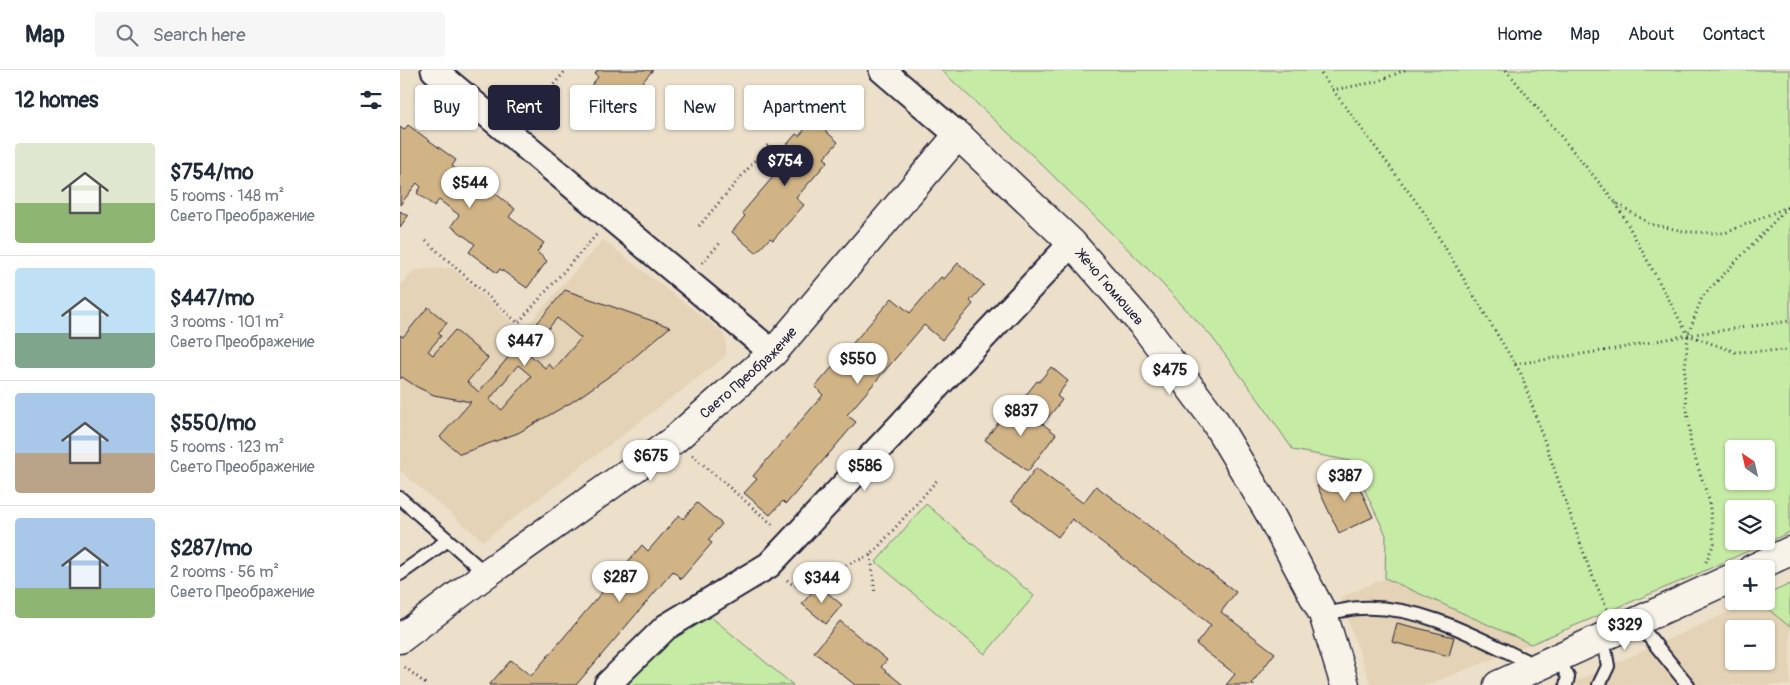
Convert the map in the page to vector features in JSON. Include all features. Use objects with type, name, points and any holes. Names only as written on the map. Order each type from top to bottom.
[{"type":"street","points":[[434,70],[773,353]]},
{"type":"street","name":"Жечо Гюмюшев","points":[[882,70],[958,135],[1072,243],[1145,327],[1213,418],[1270,514],[1323,614],[1345,685]]},
{"type":"street","name":"Свето Преображение","points":[[400,639],[486,574],[674,440],[773,353],[958,135]]},
{"type":"street","points":[[607,685],[666,627],[769,565],[1072,243]]},
{"type":"street","points":[[1771,560],[1790,551]]},
{"type":"street","points":[[1498,685],[1725,581]]},
{"type":"lane","points":[[400,498],[486,574]]},
{"type":"lane","points":[[400,574],[448,540]]},
{"type":"lane","points":[[1323,614],[1360,608],[1398,610],[1446,623],[1548,663],[1568,677],[1566,685]]},
{"type":"lane","points":[[1599,685],[1608,666],[1619,631],[1688,685]]},
{"type":"path","points":[[553,85],[566,70]]},
{"type":"path","points":[[1318,70],[1423,211],[1521,374],[1589,568],[1619,631]]},
{"type":"path","points":[[1332,90],[1376,82],[1405,70]]},
{"type":"path","points":[[1506,70],[1616,203],[1688,335],[1735,352],[1790,350]]},
{"type":"path","points":[[699,226],[768,145]]},
{"type":"path","points":[[1616,203],[1650,224],[1688,232],[1725,233],[1789,206]]},
{"type":"path","points":[[1694,596],[1714,544],[1709,500],[1691,446],[1684,380],[1688,335],[1702,297],[1789,206]]},
{"type":"path","points":[[426,241],[518,323],[611,218]]},
{"type":"path","points":[[1515,364],[1616,349],[1688,335],[1790,321]]},
{"type":"path","points":[[689,452],[792,541]]},
{"type":"path","points":[[769,565],[794,586],[871,555],[939,478]]},
{"type":"path","points":[[871,555],[874,594]]},
{"type":"path","points":[[405,667],[427,685]]},
{"type":"shaded area","points":[[603,240],[722,332],[726,341],[726,355],[483,541],[400,471],[400,286],[414,270],[452,268],[522,331]]},
{"type":"shaded area","points":[[1385,578],[1531,644],[1427,685],[1371,685],[1340,598]]},
{"type":"shaded area","points":[[1733,610],[1769,610],[1790,627],[1790,685],[1568,685]]},
{"type":"green space","points":[[941,70],[1790,70],[1790,532],[1775,539],[1775,500],[1725,500],[1725,550],[1750,550],[1531,644],[1385,578],[1386,535],[1351,461],[1293,450],[1211,336],[1152,273],[1034,157]]},
{"type":"green space","points":[[926,504],[1034,596],[985,654],[876,562]]},
{"type":"green space","points":[[1790,584],[1790,627],[1769,610],[1775,610],[1775,591]]},
{"type":"green space","points":[[699,607],[793,685],[607,685]]},
{"type":"building","points":[[598,70],[653,70],[640,85],[592,85],[598,77],[595,74]]},
{"type":"building","points":[[408,125],[456,160],[452,166],[473,182],[469,187],[485,198],[491,190],[515,209],[509,217],[544,243],[537,252],[547,261],[527,288],[500,269],[497,273],[469,252],[475,244],[451,226],[459,215],[439,200],[434,206],[417,193],[421,187],[417,183],[400,205],[400,127],[404,130]]},
{"type":"building","points":[[804,130],[824,130],[838,142],[824,158],[828,161],[796,198],[804,205],[773,240],[770,238],[756,253],[732,232],[745,216],[742,213],[773,177],[765,170],[796,134],[799,136]]},
{"type":"building","points":[[400,211],[408,216],[400,227]]},
{"type":"building","points":[[958,263],[984,285],[970,301],[973,304],[942,340],[924,325],[847,415],[856,422],[786,504],[783,501],[770,515],[744,493],[757,479],[753,476],[823,395],[815,387],[892,298],[910,313],[941,277],[944,279]]},
{"type":"building","points":[[565,290],[670,327],[624,366],[572,402],[518,433],[460,454],[440,437],[471,402],[434,395],[402,377],[400,379],[400,335],[403,337],[428,307],[447,323],[438,333],[441,336],[428,351],[433,355],[455,330],[488,358],[467,382],[479,392]],"holes":[[[557,318],[581,338],[554,369],[548,364],[545,368],[528,353]],[[518,365],[531,376],[502,410],[489,400]]]},
{"type":"building","points":[[1051,367],[1068,381],[1057,396],[1062,400],[1043,424],[1018,405]]},
{"type":"building","points":[[1014,402],[1056,434],[1028,471],[985,440]]},
{"type":"building","points":[[1036,468],[1083,503],[1096,486],[1236,592],[1221,612],[1275,653],[1252,683],[1255,685],[1226,685],[1235,674],[1196,644],[1211,625],[1072,519],[1058,537],[1011,501]]},
{"type":"building","points":[[1352,471],[1373,517],[1339,533],[1317,486]]},
{"type":"building","points":[[697,503],[722,524],[708,540],[712,543],[681,579],[673,571],[576,685],[489,685],[511,660],[531,676],[642,545],[648,551],[679,515],[683,519]]},
{"type":"building","points":[[818,585],[842,605],[826,624],[802,604]]},
{"type":"building","points":[[840,621],[887,660],[881,667],[903,685],[855,685],[814,652]]},
{"type":"building","points":[[1397,623],[1454,637],[1449,656],[1392,642]]}]
